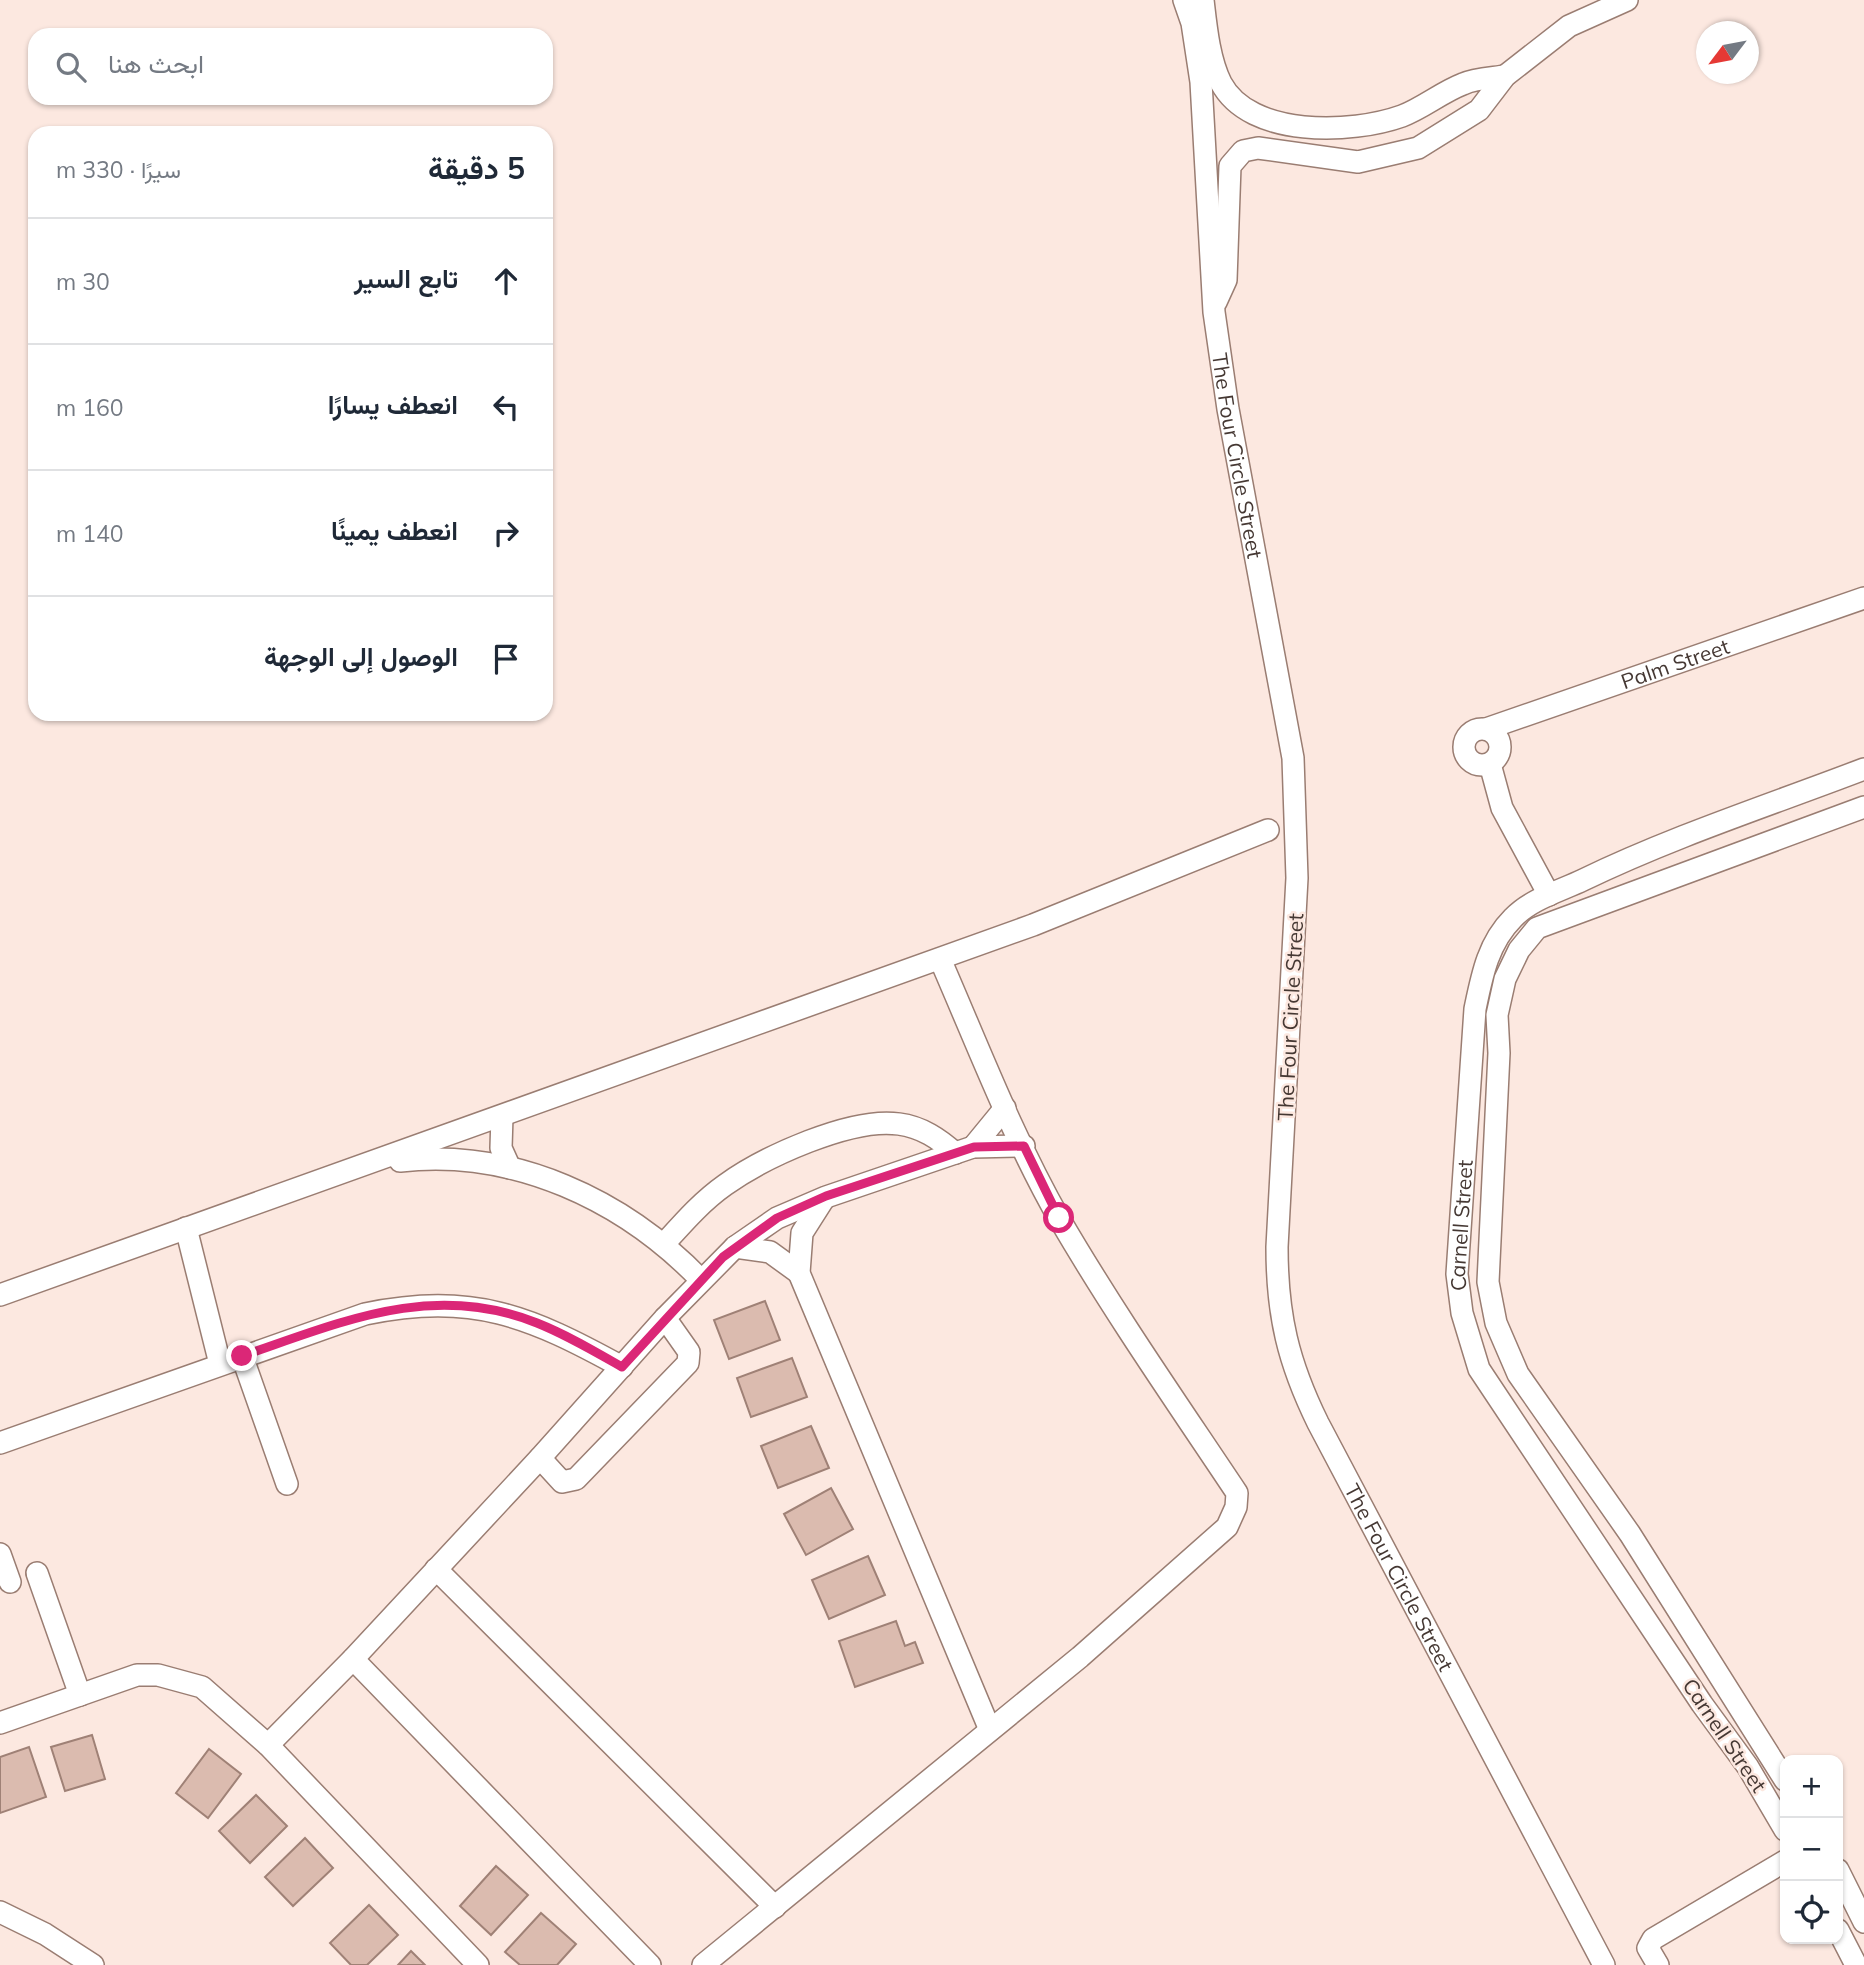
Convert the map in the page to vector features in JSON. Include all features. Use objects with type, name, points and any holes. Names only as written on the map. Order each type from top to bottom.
[{"type":"street","name":"The Four Circle Street","points":[[1184,0],[1192,23],[1200,82],[1214,312],[1235,449],[1293,758],[1297,878],[1277,1247],[1277,1288],[1284,1339],[1297,1380],[1318,1423],[1604,1965]]},
{"type":"street","points":[[1203,0],[1207,34],[1221,82],[1248,113],[1296,126],[1353,129],[1403,116],[1465,83],[1505,76]]},
{"type":"street","points":[[1214,312],[1226,280],[1230,166],[1243,151],[1258,148],[1357,162],[1418,148],[1479,110],[1505,76],[1569,26],[1627,0]]},
{"type":"street","points":[[1403,116],[1418,148]]},
{"type":"street","points":[[1353,129],[1357,162]]},
{"type":"street","name":"Palm Street","points":[[1549,895],[1502,808],[1490,764],[1499,755],[1500,742],[1486,729],[1864,598]]},
{"type":"street","name":"Carnell Street","points":[[1780,1821],[1748,1767],[1702,1704],[1479,1369],[1462,1313],[1457,1274],[1475,1009],[1482,973],[1495,939],[1515,915],[1549,895],[1672,841],[1864,769]]},
{"type":"street","name":"Carnell Street","points":[[1780,1772],[1630,1534],[1518,1374],[1496,1323],[1488,1282],[1500,1054],[1497,1014],[1506,979],[1519,950],[1538,928],[1685,871],[1864,807]]},
{"type":"street","points":[[0,1295],[1033,925],[1268,831]]},
{"type":"street","points":[[1672,841],[1685,871]]},
{"type":"street","points":[[703,1965],[1080,1657],[1216,1538],[1227,1527],[1237,1507],[1237,1493],[1112,1304],[1059,1218],[1005,1108],[940,959]]},
{"type":"street","points":[[1475,1009],[1497,1014]]},
{"type":"street","points":[[964,1150],[1005,1108]]},
{"type":"street","points":[[502,1116],[501,1148],[510,1168]]},
{"type":"street","points":[[664,1244],[692,1212],[726,1184],[764,1162],[826,1137],[879,1123],[900,1124],[964,1150]]},
{"type":"street","points":[[268,1745],[353,1659],[540,1458],[665,1318],[735,1247],[777,1218],[826,1196],[964,1150],[1024,1146]]},
{"type":"street","points":[[370,1164],[448,1159],[510,1168],[563,1184],[599,1201],[664,1244],[701,1280]]},
{"type":"street","points":[[826,1196],[814,1210],[802,1233],[799,1273],[990,1730]]},
{"type":"street","points":[[187,1228],[220,1364]]},
{"type":"street","points":[[735,1247],[770,1252],[799,1273]]},
{"type":"street","points":[[0,1443],[365,1314],[433,1304],[503,1312],[536,1322],[622,1367]]},
{"type":"street","points":[[540,1458],[562,1482],[576,1479],[688,1363],[689,1352],[665,1318]]},
{"type":"street","points":[[242,1356],[287,1484]]},
{"type":"street","points":[[0,1554],[10,1582]]},
{"type":"street","points":[[436,1569],[775,1906]]},
{"type":"street","points":[[37,1573],[80,1695]]},
{"type":"street","points":[[353,1659],[650,1965]]},
{"type":"street","points":[[0,1723],[137,1675],[181,1679],[202,1688],[268,1745],[478,1965]]},
{"type":"street","points":[[1702,1704],[1727,1687]]},
{"type":"street","points":[[1658,1965],[1648,1948],[1653,1939],[1780,1864]]},
{"type":"street","points":[[1843,1880],[1864,1922]]},
{"type":"street","points":[[0,1912],[46,1934],[93,1965]]},
{"type":"street","points":[[1843,1940],[1856,1965]]},
{"type":"building","points":[[765,1301],[780,1340],[729,1359],[714,1320]]},
{"type":"building","points":[[792,1358],[807,1397],[751,1417],[737,1378]]},
{"type":"building","points":[[811,1426],[829,1468],[778,1488],[761,1446]]},
{"type":"building","points":[[831,1488],[853,1529],[806,1555],[784,1514]]},
{"type":"building","points":[[868,1556],[885,1595],[829,1619],[812,1580]]},
{"type":"building","points":[[896,1621],[905,1646],[915,1642],[923,1663],[855,1687],[839,1641]]},
{"type":"building","points":[[92,1735],[105,1779],[65,1791],[51,1747]]},
{"type":"building","points":[[29,1747],[46,1797],[0,1813],[0,1757]]},
{"type":"building","points":[[209,1749],[241,1774],[208,1818],[176,1793]]},
{"type":"building","points":[[256,1795],[287,1826],[250,1863],[219,1831]]},
{"type":"building","points":[[305,1838],[333,1868],[293,1906],[265,1877]]},
{"type":"building","points":[[496,1866],[528,1895],[491,1935],[460,1906]]},
{"type":"building","points":[[369,1905],[398,1935],[367,1965],[351,1965],[330,1943]]},
{"type":"building","points":[[541,1913],[576,1944],[557,1965],[520,1965],[505,1952]]},
{"type":"building","points":[[411,1951],[425,1965],[398,1965]]},
{"type":"route","points":[[242,1356],[365,1314],[433,1304],[503,1312],[536,1322],[622,1367],[723,1257],[755,1231],[826,1196],[974,1147],[1024,1146],[1059,1218]]}]
